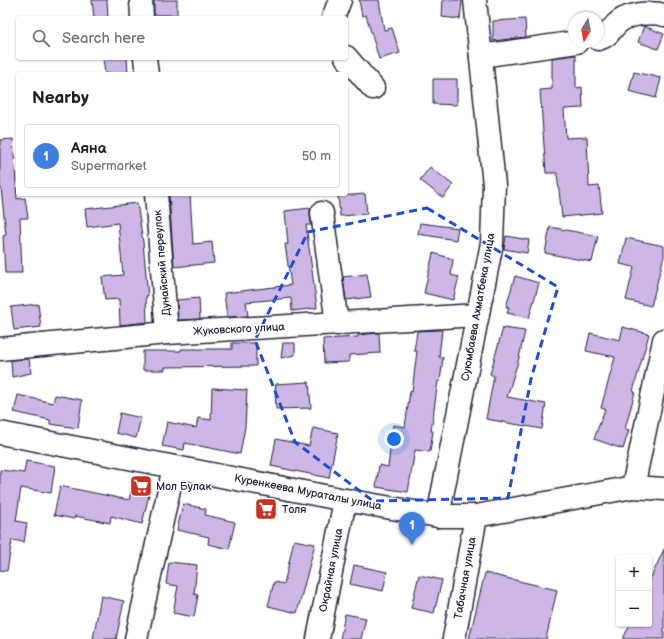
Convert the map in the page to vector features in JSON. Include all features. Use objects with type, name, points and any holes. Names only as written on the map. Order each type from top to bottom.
[{"type":"street","points":[[141,0],[142,16]]},
{"type":"street","points":[[334,16],[340,0]]},
{"type":"street","name":"Суюмбаева Ахматбека улица","points":[[438,516],[492,242],[494,185],[475,0]]},
{"type":"street","points":[[604,38],[621,21],[646,13],[653,12],[664,14]]},
{"type":"street","points":[[481,56],[568,43]]},
{"type":"street","points":[[348,59],[373,88]]},
{"type":"street","points":[[145,60],[147,72]]},
{"type":"street","name":"Дунайский переулок","points":[[156,196],[167,333]]},
{"type":"street","points":[[322,213],[338,324]]},
{"type":"street","name":"Жуковского улица","points":[[0,349],[167,333],[478,315]]},
{"type":"street","points":[[633,487],[664,340]]},
{"type":"street","name":"Куренкеева Мураталы улица","points":[[0,434],[174,466],[345,500],[438,516],[476,516],[633,487],[664,489]]},
{"type":"street","points":[[136,639],[174,466]]},
{"type":"street","name":"Окрайная улица","points":[[318,639],[345,500]]},
{"type":"street","name":"Табачная улица","points":[[454,639],[476,516]]},
{"type":"highlighted area","points":[[427,208],[558,287],[531,379],[508,498],[373,501],[295,442],[255,340],[308,232]]},
{"type":"building","points":[[92,0],[107,0],[108,16],[94,16]]},
{"type":"building","points":[[154,0],[177,0],[177,15],[154,15]]},
{"type":"building","points":[[359,0],[379,0],[384,30],[392,28],[400,53],[379,59],[366,15],[362,16]]},
{"type":"building","points":[[443,0],[462,0],[460,19],[442,17]]},
{"type":"building","points":[[525,19],[526,37],[493,41],[493,21]]},
{"type":"building","points":[[644,26],[664,34],[658,49],[638,42]]},
{"type":"building","points":[[576,55],[576,88],[582,87],[583,108],[564,109],[566,138],[587,137],[589,187],[599,186],[602,213],[562,217],[557,173],[546,173],[540,90],[552,89],[552,58]]},
{"type":"building","points":[[103,60],[127,60],[128,72],[105,72]]},
{"type":"building","points":[[634,72],[661,78],[656,98],[629,91]]},
{"type":"building","points":[[433,79],[457,79],[457,105],[433,104]]},
{"type":"building","points":[[13,139],[16,196],[17,199],[25,198],[28,218],[20,218],[22,273],[5,273],[3,236],[6,235],[0,188],[0,140]]},
{"type":"building","points":[[430,167],[453,185],[443,198],[420,180]]},
{"type":"building","points":[[365,194],[367,214],[340,216],[338,196]]},
{"type":"building","points":[[169,196],[190,196],[193,244],[212,242],[214,263],[174,267]]},
{"type":"building","points":[[137,203],[143,242],[148,296],[146,296],[147,322],[120,325],[119,299],[105,300],[102,277],[123,275],[118,223],[87,227],[85,209]]},
{"type":"building","points":[[310,208],[311,225],[306,225],[317,308],[292,311],[291,298],[246,302],[248,316],[227,317],[224,293],[291,285],[285,244],[288,244],[285,211]]},
{"type":"building","points":[[420,223],[458,228],[456,240],[418,234]]},
{"type":"building","points":[[550,227],[598,236],[592,262],[545,253]]},
{"type":"building","points":[[506,236],[529,240],[527,253],[504,249]]},
{"type":"building","points":[[626,238],[664,246],[664,256],[651,306],[626,300],[634,267],[620,264]]},
{"type":"building","points":[[433,253],[453,259],[451,275],[459,277],[453,300],[424,293]]},
{"type":"building","points":[[367,274],[371,297],[346,300],[343,277]]},
{"type":"building","points":[[515,276],[539,283],[529,318],[507,313],[509,307],[506,307]]},
{"type":"building","points":[[199,298],[200,319],[178,320],[177,300]]},
{"type":"building","points":[[38,304],[41,327],[14,330],[11,307]]},
{"type":"building","points":[[623,327],[649,334],[633,391],[635,392],[625,429],[629,430],[623,449],[594,439],[605,409],[601,408],[615,357],[586,351],[590,333],[620,340]]},
{"type":"building","points":[[503,328],[525,331],[519,358],[507,397],[546,404],[542,429],[486,419],[494,376],[490,374]]},
{"type":"building","points":[[442,330],[439,357],[443,357],[431,431],[433,431],[430,452],[415,450],[408,492],[376,487],[379,465],[388,467],[393,425],[405,427],[410,391],[412,392],[417,351],[414,351],[417,331]]},
{"type":"building","points":[[379,333],[380,353],[349,355],[349,362],[324,363],[323,339],[358,337],[358,335]]},
{"type":"building","points":[[232,343],[256,343],[256,366],[165,367],[165,370],[143,370],[143,351],[232,349]]},
{"type":"building","points":[[283,343],[295,343],[295,355],[281,358]]},
{"type":"building","points":[[29,359],[31,373],[12,377],[11,360]]},
{"type":"building","points":[[309,382],[311,408],[276,409],[276,384]]},
{"type":"building","points":[[212,388],[247,390],[245,427],[240,454],[185,443],[184,450],[162,446],[167,422],[196,428],[198,418],[211,420]]},
{"type":"building","points":[[18,395],[53,403],[55,395],[82,400],[78,428],[50,424],[50,420],[14,412]]},
{"type":"building","points":[[120,413],[141,418],[136,438],[116,433]]},
{"type":"building","points":[[313,428],[338,433],[329,478],[271,466],[276,439],[309,446]]},
{"type":"building","points":[[26,461],[55,466],[51,493],[21,488],[16,521],[27,523],[24,542],[12,540],[7,571],[0,570],[0,470],[24,473]]},
{"type":"building","points":[[60,486],[129,500],[131,491],[149,495],[142,524],[111,516],[110,523],[75,516],[74,519],[54,515]]},
{"type":"building","points":[[183,504],[206,509],[205,515],[235,522],[229,549],[208,544],[209,537],[177,530]]},
{"type":"building","points":[[294,540],[315,544],[297,613],[268,606],[274,582],[284,584]]},
{"type":"building","points":[[664,549],[664,639],[623,639],[629,627],[652,627],[652,575]]},
{"type":"building","points":[[169,562],[197,565],[194,594],[198,595],[194,617],[173,613],[178,586],[166,584]]},
{"type":"building","points":[[354,565],[387,572],[383,591],[350,584]]},
{"type":"building","points":[[485,573],[557,590],[546,639],[469,639]]},
{"type":"building","points":[[419,575],[442,580],[434,613],[411,608]]},
{"type":"building","points":[[101,596],[124,601],[116,639],[93,639]]},
{"type":"building","points":[[345,614],[366,618],[361,639],[340,639]]},
{"type":"place","name":"Мол Булак","points":[[141,486]]},
{"type":"place","name":"Толя","points":[[266,509]]},
{"type":"place","name":"Аяна","points":[[412,545]]}]
